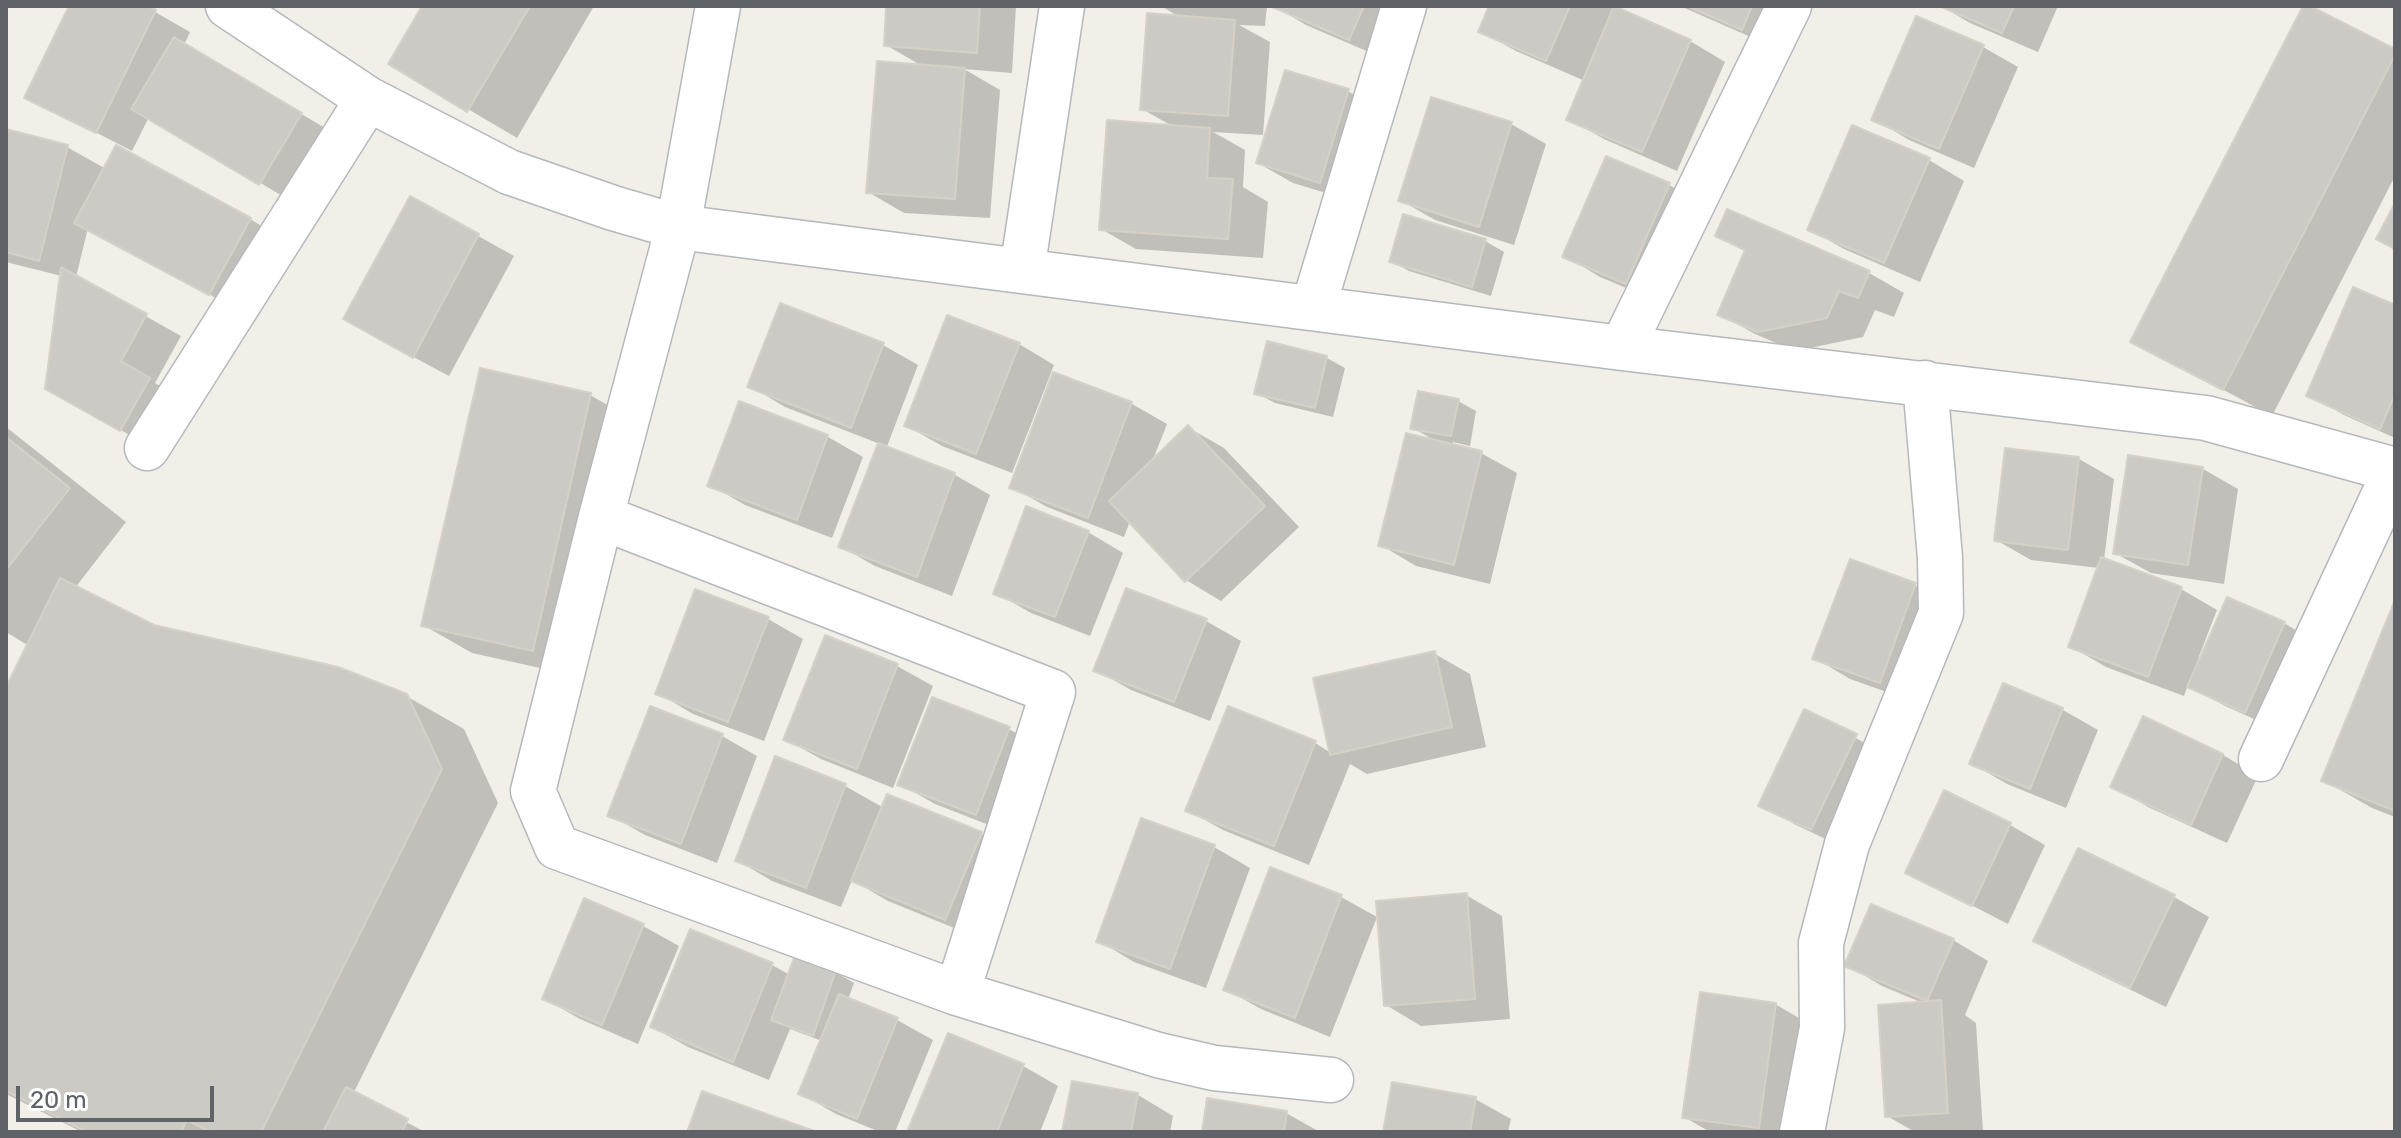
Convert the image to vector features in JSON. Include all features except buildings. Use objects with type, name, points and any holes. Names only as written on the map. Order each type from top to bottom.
[{"type":"street","points":[[228,6],[368,99],[509,172],[678,227],[1622,348],[2206,418],[2395,470],[2261,759]]},
{"type":"street","points":[[718,6],[678,227],[533,791],[557,847],[957,993],[1158,1055],[1214,1068],[1331,1080]]},
{"type":"street","points":[[1022,271],[1062,6]]},
{"type":"street","points":[[1313,308],[1404,6]]},
{"type":"street","points":[[1622,348],[1789,6]]},
{"type":"street","points":[[147,448],[368,99]]},
{"type":"street","points":[[1802,1132],[1822,1028],[1821,943],[1847,844],[1941,613],[1940,558],[1925,383]]},
{"type":"street","points":[[601,517],[1053,692],[957,993]]}]
